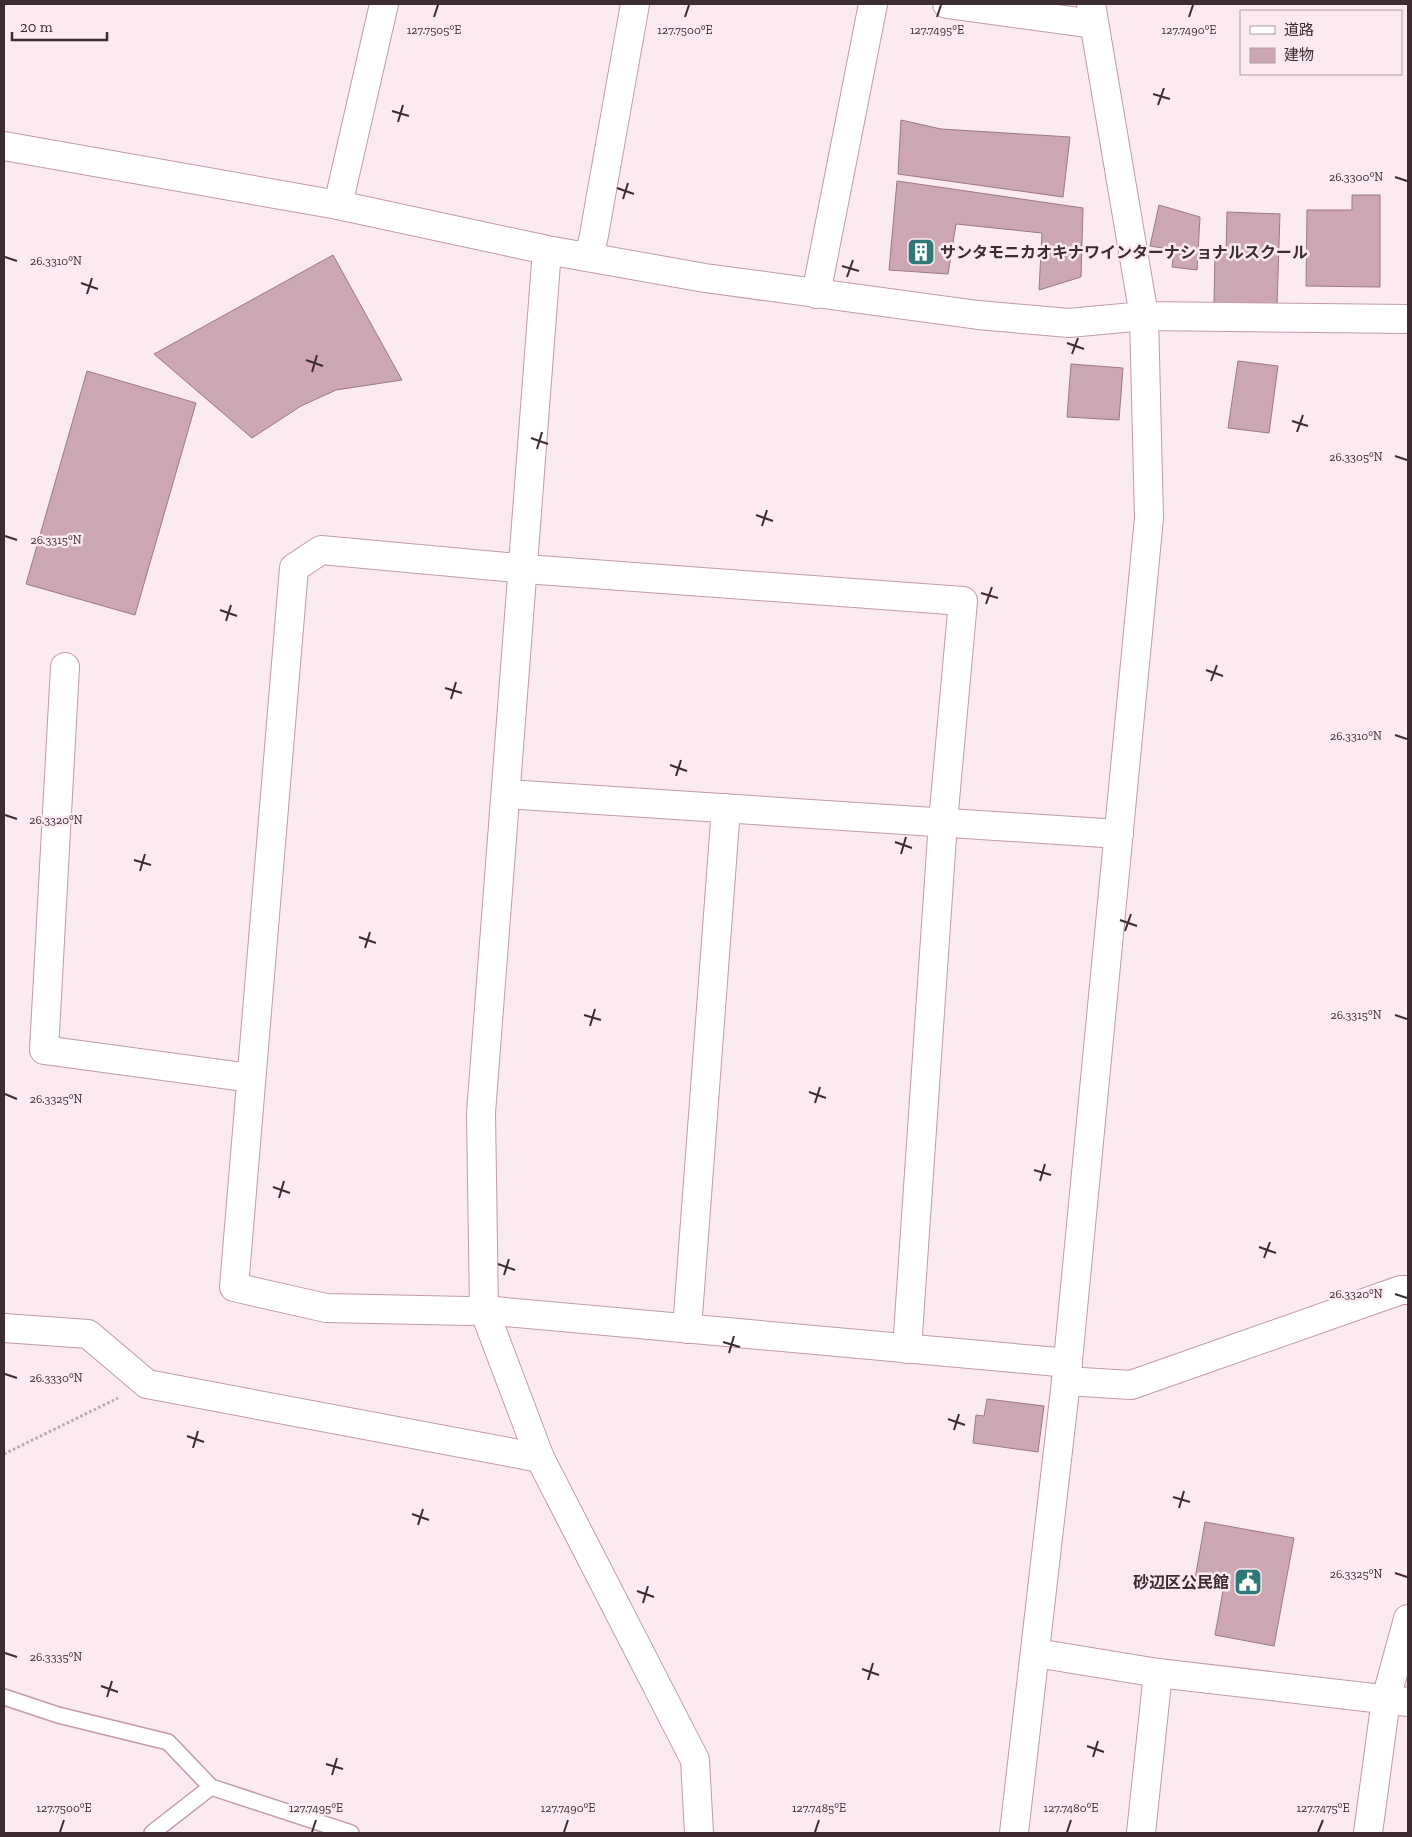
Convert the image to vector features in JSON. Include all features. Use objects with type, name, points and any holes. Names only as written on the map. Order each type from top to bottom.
[{"type":"street","points":[[338,205],[384,4]]},
{"type":"street","points":[[589,257],[635,4]]},
{"type":"street","points":[[816,294],[873,4]]},
{"type":"street","points":[[947,4],[1092,14],[1144,316],[1149,518],[1067,1372],[1014,1833]]},
{"type":"street","points":[[4,146],[338,205],[547,250],[705,278],[978,315],[1069,323],[1144,316],[1408,319]]},
{"type":"street","points":[[547,250],[481,1112],[484,1310],[540,1458],[695,1760],[698,1833]]},
{"type":"street","points":[[907,1349],[943,822],[963,601],[524,569],[321,550],[294,568],[234,1287],[326,1308],[468,1312],[484,1310],[907,1349],[1067,1372],[1131,1384],[1401,1290],[1408,1290]]},
{"type":"street","points":[[65,666],[44,1050],[252,1078]]},
{"type":"street","points":[[506,794],[1119,834]]},
{"type":"street","points":[[687,1329],[726,808]]},
{"type":"street","points":[[4,1328],[88,1334],[147,1384],[540,1458]]},
{"type":"street","points":[[1368,1833],[1397,1701],[1408,1619]]},
{"type":"street","points":[[1036,1653],[1158,1673],[1397,1701]]},
{"type":"street","points":[[1141,1833],[1158,1673]]},
{"type":"lane","points":[[4,1697],[58,1715],[168,1742],[211,1787],[351,1833]]},
{"type":"lane","points":[[152,1833],[211,1787]]},
{"type":"path","points":[[4,1454],[147,1384]]},
{"type":"building","name":"サンタモニカオキナワインターナショナルスクール","points":[[901,120],[941,129],[1070,137],[1063,197],[898,174]]},
{"type":"building","name":"サンタモニカオキナワインターナショナルスクール","points":[[897,181],[1083,208],[1081,277],[1039,290],[1042,233],[956,224],[948,274],[889,270]]},
{"type":"building","points":[[1352,195],[1380,195],[1380,287],[1306,286],[1307,210],[1352,210]]},
{"type":"building","points":[[1159,205],[1200,217],[1197,270],[1172,267],[1174,250],[1150,246]]},
{"type":"building","points":[[1227,212],[1280,214],[1277,306],[1214,304],[1215,253],[1226,253]]},
{"type":"building","points":[[333,255],[402,380],[336,390],[301,406],[252,438],[154,354]]},
{"type":"building","points":[[1238,361],[1278,366],[1269,433],[1228,428]]},
{"type":"building","points":[[1071,364],[1123,368],[1119,420],[1067,417]]},
{"type":"building","points":[[87,371],[196,403],[135,615],[26,584]]},
{"type":"building","points":[[987,1399],[1044,1406],[1038,1452],[973,1443],[976,1415],[984,1416]]},
{"type":"building","name":"砂辺区公民館","points":[[1205,1522],[1294,1538],[1274,1646],[1215,1635],[1224,1585],[1195,1579]]},
{"type":"place","name":"サンタモニカオキナワインターナショナルスクール","points":[[921,252]]},
{"type":"place","name":"砂辺区公民館","points":[[1248,1582]]}]
